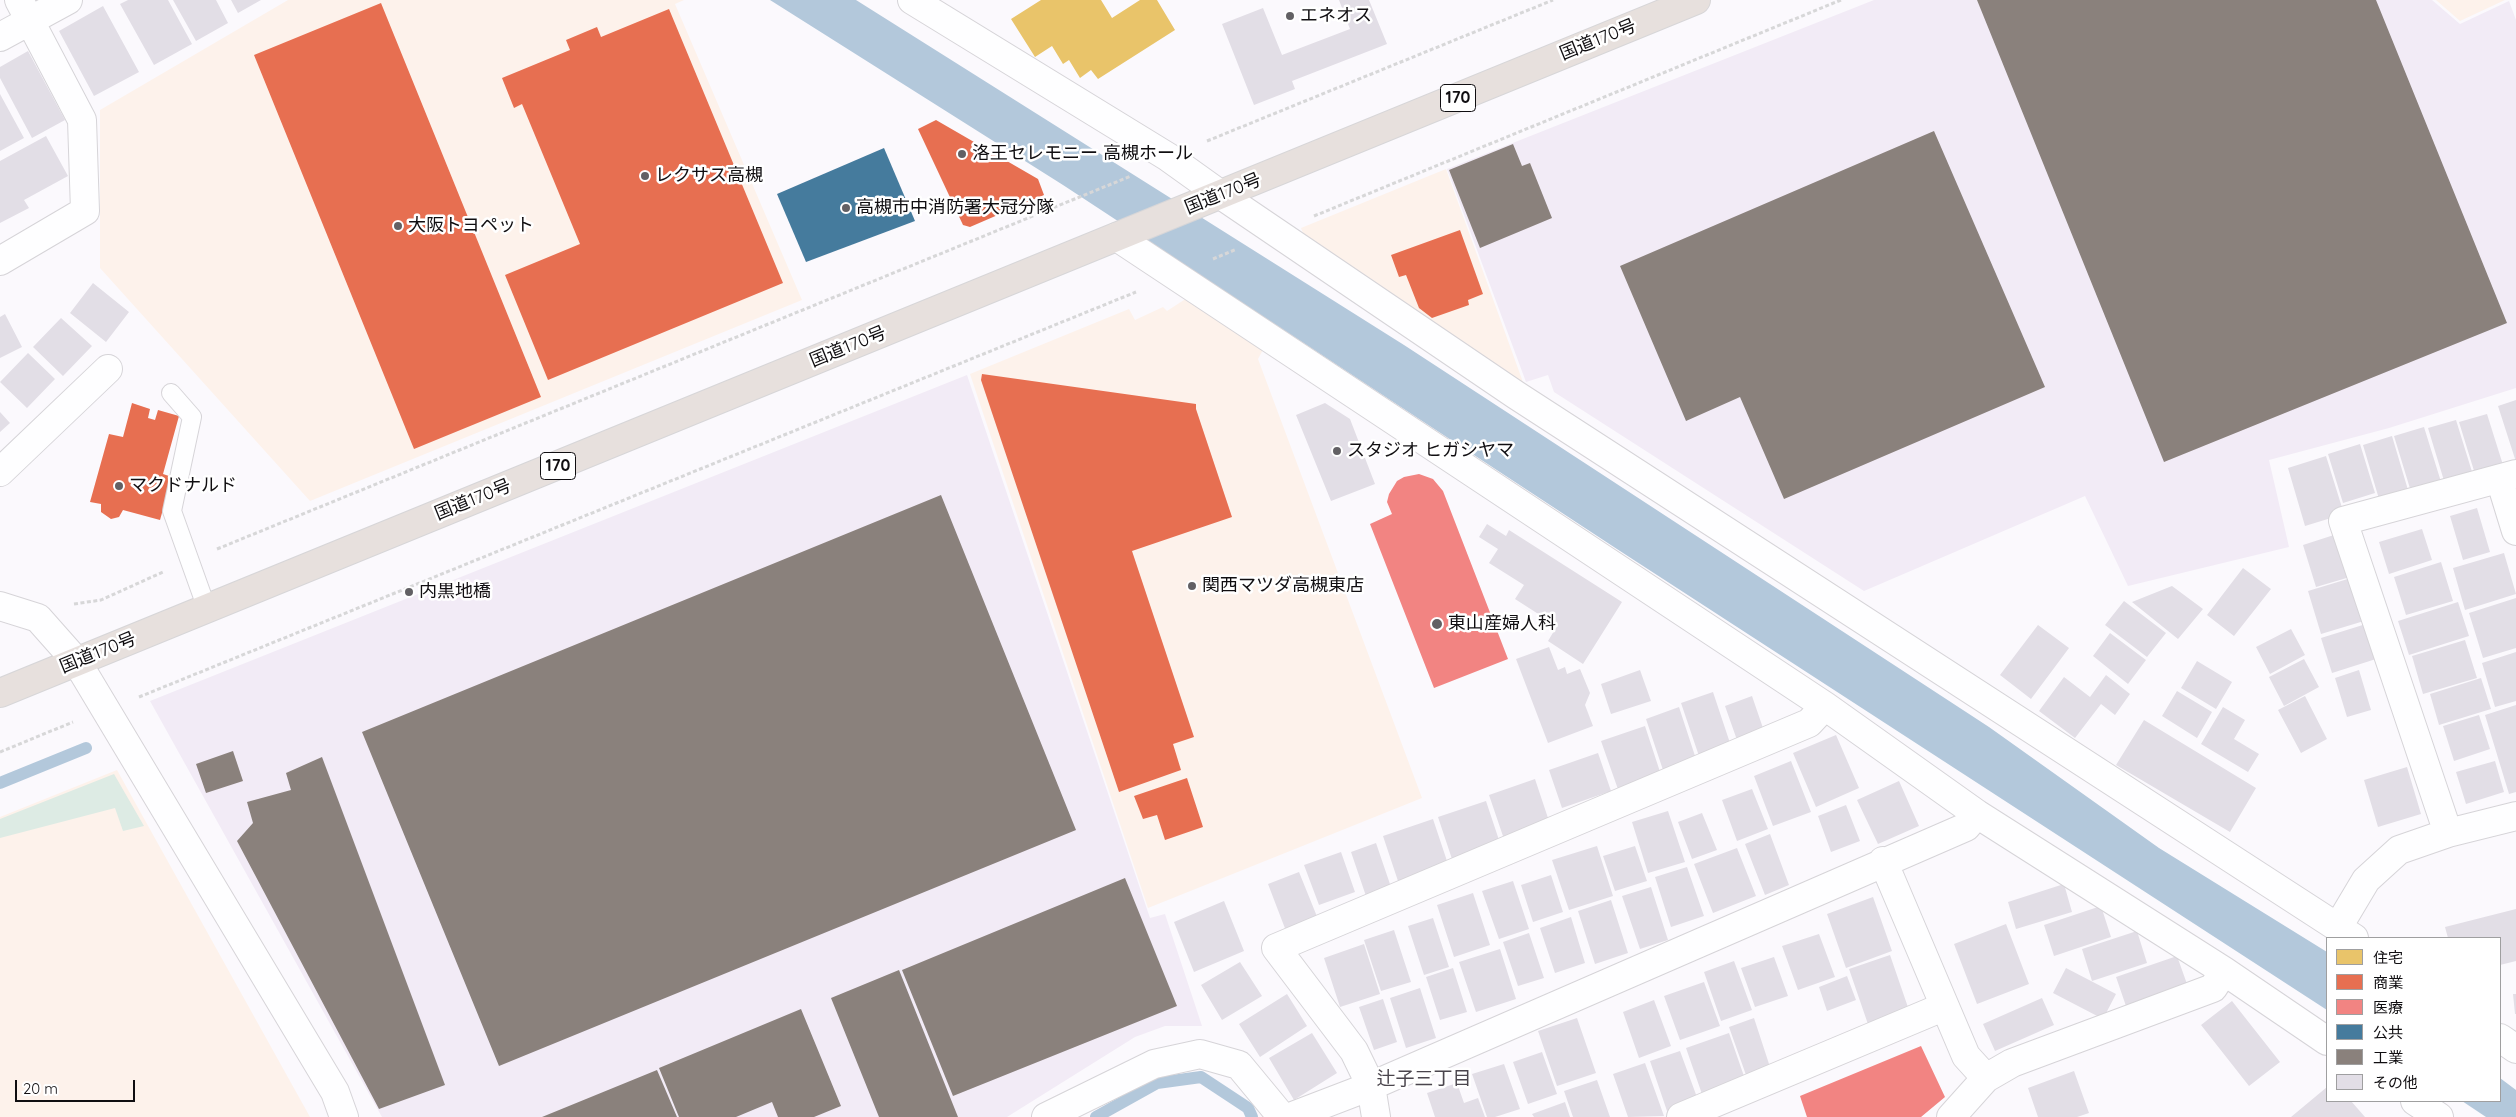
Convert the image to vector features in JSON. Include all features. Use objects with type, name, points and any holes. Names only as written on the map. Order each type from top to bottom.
[{"type":"highway","name":"国道170号","points":[[0,693],[1696,0]]},
{"type":"street","points":[[0,37],[24,10],[68,0]]},
{"type":"street","points":[[912,0],[1168,157],[1221,195],[1524,400],[2346,933],[2366,880],[2399,850],[2448,833],[2516,816]]},
{"type":"street","points":[[0,261],[85,211],[82,120],[24,10]]},
{"type":"street","points":[[1117,237],[1176,273],[1825,706],[1977,814],[2224,971],[2326,1040]]},
{"type":"street","points":[[0,472],[108,369]]},
{"type":"street","points":[[2448,833],[2344,521],[2508,476],[2516,531]]},
{"type":"street","points":[[0,606],[38,618],[77,662],[335,1092],[344,1117]]},
{"type":"street","points":[[1376,1117],[1371,1086],[1354,1051],[1276,948],[1809,723],[1825,706]]},
{"type":"street","points":[[1290,1117],[1371,1086],[1883,861],[1966,827],[1977,814]]},
{"type":"street","points":[[1883,861],[1943,1007],[1966,1056],[1986,1078]]},
{"type":"street","points":[[1951,1117],[1986,1078],[2012,1063],[2213,988],[2224,971]]},
{"type":"street","points":[[1681,1117],[1943,1007]]},
{"type":"street","points":[[2501,1039],[2516,1049]]},
{"type":"street","points":[[1046,1117],[1154,1064],[1200,1054],[1239,1065],[1282,1117]]},
{"type":"street","points":[[2416,1102],[2439,1117]]},
{"type":"lane","points":[[171,393],[192,417],[172,511],[207,609]]},
{"type":"path","points":[[1202,143],[1554,0]]},
{"type":"path","points":[[1308,218],[1841,0]]},
{"type":"path","points":[[38,618],[79,602],[101,600],[190,560],[1134,175]]},
{"type":"path","points":[[134,702],[140,696],[154,690],[1125,297],[1176,273],[1243,246]]},
{"type":"path","points":[[0,752],[75,721]]},
{"type":"shaded area","points":[[288,0],[684,0],[675,4],[802,300],[310,501],[100,268],[100,110]]},
{"type":"shaded area","points":[[1874,0],[2432,0],[2460,24],[2509,1],[2516,20],[2516,388],[2389,428],[2269,460],[2289,547],[2128,586],[2085,496],[1864,591],[1554,392],[1548,375],[1526,382],[1447,169]]},
{"type":"shaded area","points":[[2436,0],[2505,0],[2460,21]]},
{"type":"shaded area","points":[[1446,169],[1524,385],[1307,243],[1301,228]]},
{"type":"shaded area","name":"関西マツダ高槻東店","points":[[1187,298],[1264,348],[1258,359],[1422,798],[1148,908],[970,374],[1129,309],[1135,320],[1163,307],[1167,311]]},
{"type":"shaded area","points":[[967,375],[1150,918],[1165,914],[1202,1026],[1165,1026],[1135,1037],[1007,1117],[382,1117],[150,701]]},
{"type":"shaded area","points":[[117,770],[310,1117],[0,1117],[0,817]]},
{"type":"shaded area","points":[[114,774],[144,826],[123,831],[115,808],[0,838],[0,819]]},
{"type":"water","points":[[770,0],[856,0],[1404,345],[1989,727],[2159,848],[2326,951],[2326,1009],[1620,551],[1063,185]]},
{"type":"water","points":[[2501,1079],[2516,1090],[2516,1117],[2486,1117],[2464,1102],[2501,1102]]},
{"type":"building: 住宅","points":[[1041,0],[1101,0],[1112,18],[1140,0],[1157,0],[1175,30],[1098,79],[1091,70],[1080,78],[1069,60],[1063,64],[1052,46],[1035,57],[1011,19]]},
{"type":"building: 商業","name":"大阪トヨペット","points":[[381,3],[541,397],[414,449],[254,55]]},
{"type":"building: 商業","name":"レクサス高槻","points":[[669,9],[783,283],[548,380],[505,275],[580,244],[522,104],[514,108],[502,78],[570,50],[566,40],[597,27],[601,37]]},
{"type":"building: 商業","name":"洛王セレモニー 高槻ホール","points":[[936,120],[1038,179],[1044,195],[970,227],[963,225],[918,129]]},
{"type":"building: 商業","points":[[1460,230],[1483,294],[1468,300],[1469,305],[1432,318],[1419,308],[1406,275],[1399,277],[1391,255]]},
{"type":"building: 商業","points":[[982,374],[1196,404],[1196,409],[1232,517],[1132,551],[1194,737],[1173,744],[1181,770],[1119,792],[981,380]]},
{"type":"building: 商業","points":[[132,403],[150,409],[148,418],[155,420],[158,410],[179,416],[163,474],[172,477],[160,520],[123,510],[119,517],[111,519],[101,512],[101,504],[90,502],[109,434],[123,437]]},
{"type":"building: 商業","points":[[1187,778],[1203,827],[1165,840],[1157,815],[1143,819],[1134,796]]},
{"type":"building: 医療","points":[[1419,474],[1433,479],[1443,491],[1508,659],[1434,688],[1370,524],[1392,514],[1387,502],[1389,494],[1397,481],[1404,477]]},
{"type":"building: 医療","points":[[1921,1046],[1945,1097],[1921,1117],[1807,1117],[1800,1096]]},
{"type":"building: 公共","name":"高槻市中消防署大冠分隊","points":[[884,148],[915,221],[806,262],[777,194]]},
{"type":"building: 工業","points":[[1977,0],[2376,0],[2507,323],[2164,462]]},
{"type":"building: 工業","points":[[1934,131],[2045,387],[1784,499],[1740,397],[1686,421],[1620,266]]},
{"type":"building: 工業","points":[[1513,144],[1522,166],[1530,163],[1552,218],[1480,248],[1449,170]]},
{"type":"building: 工業","points":[[941,495],[1076,830],[499,1066],[362,732]]},
{"type":"building: 工業","points":[[233,751],[243,781],[206,793],[196,764]]},
{"type":"building: 工業","points":[[322,757],[445,1085],[379,1109],[237,841],[253,823],[247,802],[291,790],[286,773]]},
{"type":"building: 工業","points":[[1125,878],[1177,1006],[953,1096],[902,970]]},
{"type":"building: 工業","points":[[899,970],[958,1117],[879,1117],[831,998]]},
{"type":"building: 工業","points":[[801,1009],[841,1106],[814,1117],[778,1117],[772,1102],[736,1117],[679,1117],[659,1068]]},
{"type":"building: 工業","points":[[657,1070],[677,1117],[542,1117]]},
{"type":"building: その他","points":[[128,0],[168,0],[192,44],[154,65],[120,4]]},
{"type":"building: その他","points":[[173,0],[216,0],[228,23],[196,41]]},
{"type":"building: その他","points":[[231,0],[261,0],[238,13]]},
{"type":"building: その他","points":[[1339,0],[1369,0],[1387,44],[1292,81],[1295,89],[1254,105],[1222,24],[1263,8],[1282,55],[1350,29]]},
{"type":"building: その他","points":[[103,6],[139,72],[94,96],[59,31]]},
{"type":"building: その他","points":[[28,51],[65,120],[32,138],[0,78],[0,67]]},
{"type":"building: その他","points":[[0,94],[24,138],[0,151]]},
{"type":"building: その他","points":[[46,136],[68,176],[24,200],[29,208],[0,223],[0,161]]},
{"type":"building: その他","points":[[93,283],[129,312],[106,342],[70,313]]},
{"type":"building: その他","points":[[5,314],[22,347],[0,358],[0,317]]},
{"type":"building: その他","points":[[61,318],[92,346],[63,376],[33,347]]},
{"type":"building: その他","points":[[28,353],[55,379],[27,408],[0,382]]},
{"type":"building: その他","points":[[2516,400],[2516,462],[2498,406]]},
{"type":"building: その他","name":"スタジオ ヒガシヤマ","points":[[1325,403],[1350,419],[1375,484],[1331,501],[1296,415]]},
{"type":"building: その他","points":[[0,412],[10,423],[0,432]]},
{"type":"building: その他","points":[[2487,414],[2503,465],[2475,474],[2459,422]]},
{"type":"building: その他","points":[[2456,420],[2473,475],[2445,484],[2428,428]]},
{"type":"building: その他","points":[[2424,427],[2442,485],[2412,495],[2394,436]]},
{"type":"building: その他","points":[[2392,436],[2408,490],[2379,499],[2363,445]]},
{"type":"building: その他","points":[[2360,444],[2375,493],[2343,503],[2328,454]]},
{"type":"building: その他","points":[[2326,456],[2344,514],[2305,526],[2288,468]]},
{"type":"building: その他","points":[[2477,508],[2490,552],[2463,560],[2450,516]]},
{"type":"building: その他","points":[[1487,524],[1506,536],[1509,530],[1622,602],[1583,664],[1548,641],[1557,626],[1515,599],[1524,585],[1489,563],[1498,549],[1479,537]]},
{"type":"building: その他","points":[[2422,529],[2432,560],[2389,574],[2379,542]]},
{"type":"building: その他","points":[[2337,534],[2350,577],[2316,587],[2303,545]]},
{"type":"building: その他","points":[[2504,553],[2516,594],[2465,610],[2453,568]]},
{"type":"building: その他","points":[[2441,562],[2453,601],[2406,615],[2394,577]]},
{"type":"building: その他","points":[[2243,568],[2271,589],[2234,636],[2207,615]]},
{"type":"building: その他","points":[[2351,578],[2364,621],[2321,634],[2308,591]]},
{"type":"building: その他","points":[[2172,586],[2203,609],[2178,639],[2132,602]]},
{"type":"building: その他","points":[[2516,598],[2516,648],[2483,658],[2469,613]]},
{"type":"building: その他","points":[[2124,601],[2166,633],[2147,657],[2105,625]]},
{"type":"building: その他","points":[[2458,602],[2469,636],[2409,655],[2398,621]]},
{"type":"building: その他","points":[[2366,624],[2376,659],[2332,673],[2321,638]]},
{"type":"building: その他","points":[[2038,625],[2069,648],[2031,699],[2000,675]]},
{"type":"building: その他","points":[[2291,629],[2305,655],[2270,674],[2256,647]]},
{"type":"building: その他","points":[[2110,633],[2146,660],[2128,684],[2093,656]]},
{"type":"building: その他","points":[[2465,640],[2477,678],[2423,694],[2412,656]]},
{"type":"building: その他","points":[[1549,647],[1558,670],[1565,667],[1567,674],[1580,669],[1590,693],[1585,705],[1593,726],[1548,743],[1516,659]]},
{"type":"building: その他","points":[[2516,652],[2516,701],[2495,707],[2482,663]]},
{"type":"building: その他","points":[[2304,659],[2319,687],[2284,706],[2269,677]]},
{"type":"building: その他","points":[[2197,661],[2232,682],[2216,709],[2181,688]]},
{"type":"building: その他","points":[[1640,670],[1651,701],[1611,714],[1601,684]]},
{"type":"building: その他","points":[[2359,670],[2371,710],[2347,717],[2335,678]]},
{"type":"building: その他","points":[[2106,675],[2130,694],[2115,715],[2101,704],[2075,738],[2039,711],[2064,677],[2090,697]]},
{"type":"building: その他","points":[[2481,678],[2491,709],[2439,725],[2430,694]]},
{"type":"building: その他","points":[[2177,691],[2212,712],[2197,738],[2162,716]]},
{"type":"building: その他","points":[[1713,692],[1732,749],[1700,759],[1681,703]]},
{"type":"building: その他","points":[[1752,696],[1764,731],[1737,740],[1725,706]]},
{"type":"building: その他","points":[[2305,696],[2327,739],[2301,753],[2278,710]]},
{"type":"building: その他","points":[[2516,705],[2516,792],[2509,794],[2485,715]]},
{"type":"building: その他","points":[[1679,707],[1696,759],[1663,770],[1646,719]]},
{"type":"building: その他","points":[[2223,707],[2245,720],[2234,739],[2259,754],[2248,772],[2201,744]]},
{"type":"building: その他","points":[[2479,715],[2490,749],[2454,761],[2443,726]]},
{"type":"building: その他","points":[[2144,720],[2256,788],[2230,832],[2116,765]]},
{"type":"building: その他","points":[[1645,726],[1663,781],[1620,795],[1601,741]]},
{"type":"building: その他","points":[[1836,735],[1859,788],[1816,807],[1793,753]]},
{"type":"building: その他","points":[[1598,753],[1611,791],[1562,808],[1549,770]]},
{"type":"building: その他","points":[[1791,761],[1811,812],[1773,826],[1754,776]]},
{"type":"building: その他","points":[[2495,761],[2504,792],[2466,804],[2456,772]]},
{"type":"building: その他","points":[[2407,767],[2421,814],[2378,827],[2364,780]]},
{"type":"building: その他","points":[[1535,779],[1551,827],[1505,842],[1489,795]]},
{"type":"building: その他","points":[[1899,781],[1919,826],[1878,844],[1857,800]]},
{"type":"building: その他","points":[[1752,789],[1768,829],[1737,841],[1722,800]]},
{"type":"building: その他","points":[[1486,801],[1501,846],[1453,862],[1438,817]]},
{"type":"building: その他","points":[[1846,805],[1860,841],[1831,852],[1818,816]]},
{"type":"building: その他","points":[[1668,811],[1685,862],[1648,873],[1632,822]]},
{"type":"building: その他","points":[[1702,813],[1717,850],[1692,859],[1678,822]]},
{"type":"building: その他","points":[[1433,819],[1449,867],[1399,884],[1383,836]]},
{"type":"building: その他","points":[[1770,834],[1789,885],[1765,895],[1745,844]]},
{"type":"building: その他","points":[[1376,843],[1392,890],[1367,899],[1351,852]]},
{"type":"building: その他","points":[[1597,846],[1613,896],[1569,910],[1552,860]]},
{"type":"building: その他","points":[[1635,846],[1647,881],[1615,891],[1603,856]]},
{"type":"building: その他","points":[[1737,848],[1756,896],[1713,913],[1694,864]]},
{"type":"building: その他","points":[[1341,852],[1355,892],[1319,905],[1304,865]]},
{"type":"building: その他","points":[[1687,867],[1704,916],[1671,927],[1655,877]]},
{"type":"building: その他","points":[[1299,872],[1318,919],[1286,931],[1268,884]]},
{"type":"building: その他","points":[[1551,875],[1563,912],[1533,922],[1521,885]]},
{"type":"building: その他","points":[[1513,881],[1529,929],[1499,939],[1482,891]]},
{"type":"building: その他","points":[[2064,884],[2072,912],[2016,929],[2008,902]]},
{"type":"building: その他","points":[[1651,887],[1668,940],[1640,949],[1622,896]]},
{"type":"building: その他","points":[[1473,893],[1490,945],[1454,957],[1437,905]]},
{"type":"building: その他","points":[[1873,897],[1892,951],[1846,968],[1827,914]]},
{"type":"building: その他","points":[[1611,900],[1628,953],[1595,964],[1578,911]]},
{"type":"building: その他","points":[[1224,901],[1244,951],[1194,972],[1174,922]]},
{"type":"building: その他","points":[[2101,906],[2111,937],[2054,956],[2044,925]]},
{"type":"building: その他","points":[[2516,909],[2516,961],[2501,965],[2501,937],[2448,937],[2445,927]]},
{"type":"building: その他","points":[[1571,917],[1585,963],[1555,973],[1540,928]]},
{"type":"building: その他","points":[[1433,918],[1449,967],[1424,975],[1408,926]]},
{"type":"building: その他","points":[[2006,924],[2029,984],[1977,1004],[1954,944]]},
{"type":"building: その他","points":[[1394,930],[1411,982],[1381,991],[1364,940]]},
{"type":"building: その他","points":[[2137,931],[2147,963],[2092,981],[2082,949]]},
{"type":"building: その他","points":[[1529,933],[1544,978],[1518,986],[1503,942]]},
{"type":"building: その他","points":[[1819,934],[1835,977],[1798,990],[1782,946]]},
{"type":"building: その他","points":[[1364,944],[1380,994],[1340,1007],[1324,958]]},
{"type":"building: その他","points":[[1500,949],[1516,999],[1476,1012],[1459,962]]},
{"type":"building: その他","points":[[1890,955],[1911,1016],[1870,1030],[1849,969]]},
{"type":"building: その他","points":[[2177,956],[2187,984],[2126,1006],[2116,977]]},
{"type":"building: その他","points":[[1774,957],[1788,996],[1755,1007],[1741,968]]},
{"type":"building: その他","points":[[1734,961],[1752,1010],[1721,1021],[1704,972]]},
{"type":"building: その他","points":[[1240,962],[1262,996],[1222,1020],[1201,985]]},
{"type":"building: その他","points":[[1453,968],[1467,1012],[1440,1020],[1426,977]]},
{"type":"building: その他","points":[[2066,968],[2116,994],[2103,1019],[2053,993]]},
{"type":"building: その他","points":[[1847,976],[1856,1000],[1827,1011],[1819,987]]},
{"type":"building: その他","points":[[1704,982],[1720,1026],[1680,1040],[1664,996]]},
{"type":"building: その他","points":[[1420,988],[1436,1038],[1406,1048],[1390,998]]},
{"type":"building: その他","points":[[1287,994],[1307,1026],[1260,1057],[1239,1024]]},
{"type":"building: その他","points":[[2513,994],[2516,994],[2516,1014],[2515,1014]]},
{"type":"building: その他","points":[[2042,998],[2054,1025],[1995,1051],[1983,1024]]},
{"type":"building: その他","points":[[1383,999],[1397,1042],[1374,1050],[1359,1007]]},
{"type":"building: その他","points":[[1654,1000],[1671,1046],[1639,1058],[1623,1012]]},
{"type":"building: その他","points":[[2232,1001],[2280,1062],[2249,1086],[2201,1025]]},
{"type":"building: その他","points":[[1577,1018],[1596,1073],[1557,1086],[1538,1031]]},
{"type":"building: その他","points":[[1754,1018],[1770,1067],[1746,1075],[1729,1027]]},
{"type":"building: その他","points":[[1312,1033],[1337,1073],[1294,1100],[1269,1058]]},
{"type":"building: その他","points":[[1729,1033],[1746,1082],[1703,1097],[1686,1048]]},
{"type":"building: その他","points":[[1680,1051],[1698,1100],[1667,1111],[1650,1061]]},
{"type":"building: その他","points":[[1542,1052],[1557,1094],[1528,1104],[1513,1062]]},
{"type":"building: その他","points":[[1645,1063],[1664,1116],[1628,1117],[1613,1074]]},
{"type":"building: その他","points":[[1504,1064],[1520,1109],[1495,1117],[1487,1117],[1472,1074]]},
{"type":"building: その他","points":[[2074,1071],[2089,1113],[2077,1117],[2038,1117],[2028,1088]]},
{"type":"building: その他","points":[[1597,1080],[1610,1117],[1573,1117],[1564,1091]]},
{"type":"building: その他","points":[[1457,1083],[1464,1103],[1478,1098],[1485,1117],[1435,1117],[1427,1093]]},
{"type":"building: その他","points":[[2326,1088],[2326,1102],[2352,1102],[2365,1117],[2291,1117]]},
{"type":"building: その他","points":[[1565,1102],[1570,1117],[1534,1117],[1532,1114]]},
{"type":"waterway","points":[[0,783],[86,748]]},
{"type":"waterway","points":[[1096,1117],[1157,1083],[1201,1077],[1248,1108],[1252,1117]]},
{"type":"place","name":"エネオス","points":[[1290,16]]},
{"type":"place","name":"洛王セレモニー 高槻ホール","points":[[962,154]]},
{"type":"place","name":"レクサス高槻","points":[[645,176]]},
{"type":"place","name":"高槻市中消防署大冠分隊","points":[[846,208]]},
{"type":"place","name":"大阪トヨペット","points":[[398,226]]},
{"type":"place","name":"スタジオ ヒガシヤマ","points":[[1337,451]]},
{"type":"place","name":"マクドナルド","points":[[119,486]]},
{"type":"place","name":"関西マツダ高槻東店","points":[[1192,586]]},
{"type":"place","name":"内黒地橋","points":[[409,592]]},
{"type":"place","name":"東山産婦人科","points":[[1437,624]]},
{"type":"district","name":"辻子三丁目","points":[[1424,1079]]}]
